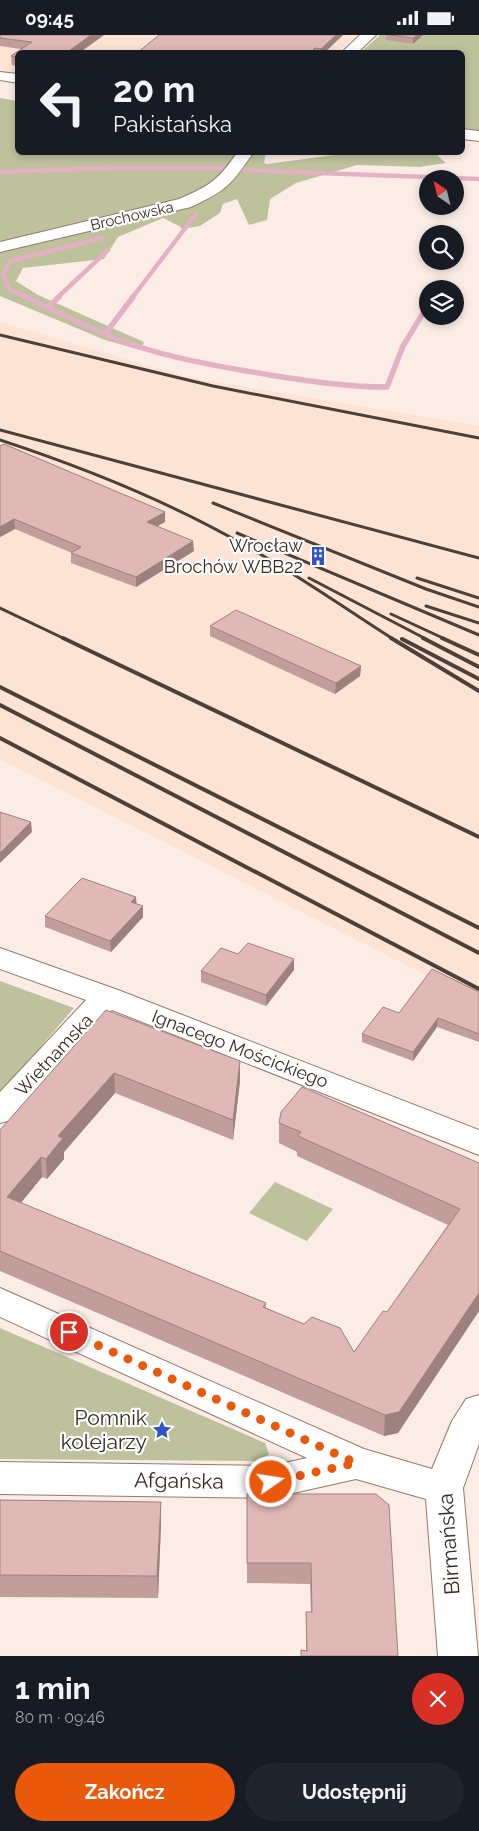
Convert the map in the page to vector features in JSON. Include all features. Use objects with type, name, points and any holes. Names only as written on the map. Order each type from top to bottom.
[{"type":"street","points":[[352,50],[369,35]]},
{"type":"street","points":[[0,76],[15,78]]},
{"type":"street","points":[[465,134],[479,136]]},
{"type":"street","name":"Brochowska","points":[[0,247],[185,203],[212,191],[227,179],[244,155]]},
{"type":"street","name":"Ignacego Mościckiego","points":[[0,958],[107,997],[479,1143]]},
{"type":"street","name":"Wietnamska","points":[[0,1112],[107,997]]},
{"type":"street","points":[[0,1302],[356,1463],[444,1488]]},
{"type":"street","name":"Birmańska","points":[[458,1656],[444,1488],[465,1431],[479,1410]]},
{"type":"street","name":"Afgańska","points":[[0,1478],[271,1482],[356,1463]]},
{"type":"shaded area","points":[[0,35],[355,36],[339,50],[15,50],[15,75],[0,73]]},
{"type":"shaded area","points":[[0,322],[187,377],[479,426],[479,1002],[0,759]]},
{"type":"green space","points":[[380,35],[479,35],[479,134],[465,132],[465,50],[363,50]]},
{"type":"green space","points":[[0,98],[15,101],[15,155],[238,155],[209,187],[183,200],[0,242]]},
{"type":"green space","points":[[248,155],[266,155],[264,163],[267,164],[334,155],[437,155],[446,163],[420,167],[357,165],[296,183],[270,199],[267,220],[249,225],[237,199],[223,204],[220,213],[200,226],[182,229],[163,218],[118,237],[104,259],[23,268],[16,281],[38,295],[144,342],[141,350],[105,340],[0,296],[0,250],[169,212],[243,161]]},
{"type":"green space","points":[[0,981],[74,1008],[0,1094]]},
{"type":"green space","points":[[275,1182],[333,1209],[307,1241],[249,1213]]},
{"type":"green space","points":[[0,1328],[265,1443],[269,1454],[260,1461],[0,1459]]},
{"type":"building","points":[[0,35],[91,35],[70,50],[20,50],[32,42],[0,38]]},
{"type":"building","points":[[159,35],[336,35],[321,49],[315,48],[313,50],[141,50]]},
{"type":"building","points":[[390,35],[417,35],[413,38]]},
{"type":"building","points":[[4,444],[165,512],[147,522],[193,541],[136,577],[71,553],[81,547],[14,519],[0,527],[0,446]]},
{"type":"building","points":[[236,610],[361,666],[336,683],[210,626]]},
{"type":"building","points":[[0,812],[31,822],[0,853]]},
{"type":"building","points":[[82,878],[136,897],[131,902],[143,906],[110,941],[45,916]]},
{"type":"building","points":[[248,943],[294,959],[266,995],[201,971],[221,948],[238,954]]},
{"type":"building","points":[[432,969],[479,992],[479,1034],[438,1018],[413,1052],[362,1034],[383,1007],[399,1013]]},
{"type":"building","points":[[106,1010],[240,1061],[233,1120],[114,1073],[58,1136],[63,1138],[46,1159],[41,1157],[7,1197],[266,1303],[263,1307],[304,1324],[312,1317],[340,1328],[354,1352],[383,1311],[387,1312],[460,1209],[298,1136],[301,1132],[279,1123],[281,1112],[302,1087],[479,1163],[479,1293],[399,1412],[385,1415],[0,1251],[0,1130]]},
{"type":"building","points":[[247,1494],[376,1494],[389,1505],[398,1656],[301,1656],[301,1650],[307,1651],[306,1612],[312,1612],[311,1563],[247,1563]]},
{"type":"building","points":[[0,1500],[161,1502],[157,1576],[0,1575]]},
{"type":"waterway","points":[[0,172],[110,168],[226,168]]},
{"type":"waterway","points":[[243,170],[479,179]]},
{"type":"waterway","points":[[132,298],[196,214]]},
{"type":"waterway","points":[[28,298],[9,289],[3,274],[10,261],[102,238]]},
{"type":"waterway","points":[[57,298],[108,250]]},
{"type":"waterway","points":[[26,297],[47,308]]},
{"type":"waterway","points":[[47,308],[59,297]]},
{"type":"waterway","points":[[105,334],[133,297]]},
{"type":"waterway","points":[[47,308],[105,334]]},
{"type":"waterway","points":[[105,334],[133,345],[201,363],[328,383],[387,387],[403,346],[419,320]]},
{"type":"railway","points":[[0,335],[213,386],[479,438]]},
{"type":"railway","points":[[0,430],[479,558]]},
{"type":"railway","points":[[0,440],[95,474],[187,514],[284,568],[393,639]]},
{"type":"railway","points":[[213,503],[426,589],[479,607]]},
{"type":"railway","points":[[237,533],[479,635]]},
{"type":"railway","points":[[309,578],[426,639]]},
{"type":"railway","points":[[417,578],[479,598]]},
{"type":"railway","points":[[426,606],[479,623]]},
{"type":"railway","points":[[0,608],[65,639]]},
{"type":"railway","points":[[391,614],[445,639]]},
{"type":"railway","points":[[63,638],[479,837]]},
{"type":"railway","points":[[391,638],[479,691]]},
{"type":"railway","points":[[423,638],[479,667]]},
{"type":"railway","points":[[442,638],[479,655]]},
{"type":"railway","points":[[402,639],[479,679]]},
{"type":"railway","points":[[0,687],[479,928]]},
{"type":"railway","points":[[0,705],[479,953]]},
{"type":"railway","points":[[0,738],[479,989]]},
{"type":"place","name":"Wrocław Brochów WBB22","points":[[318,556]]},
{"type":"place","name":"Pomnik kolejarzy","points":[[162,1430]]},
{"type":"route","points":[[69,1332],[356,1463],[271,1482]]}]
